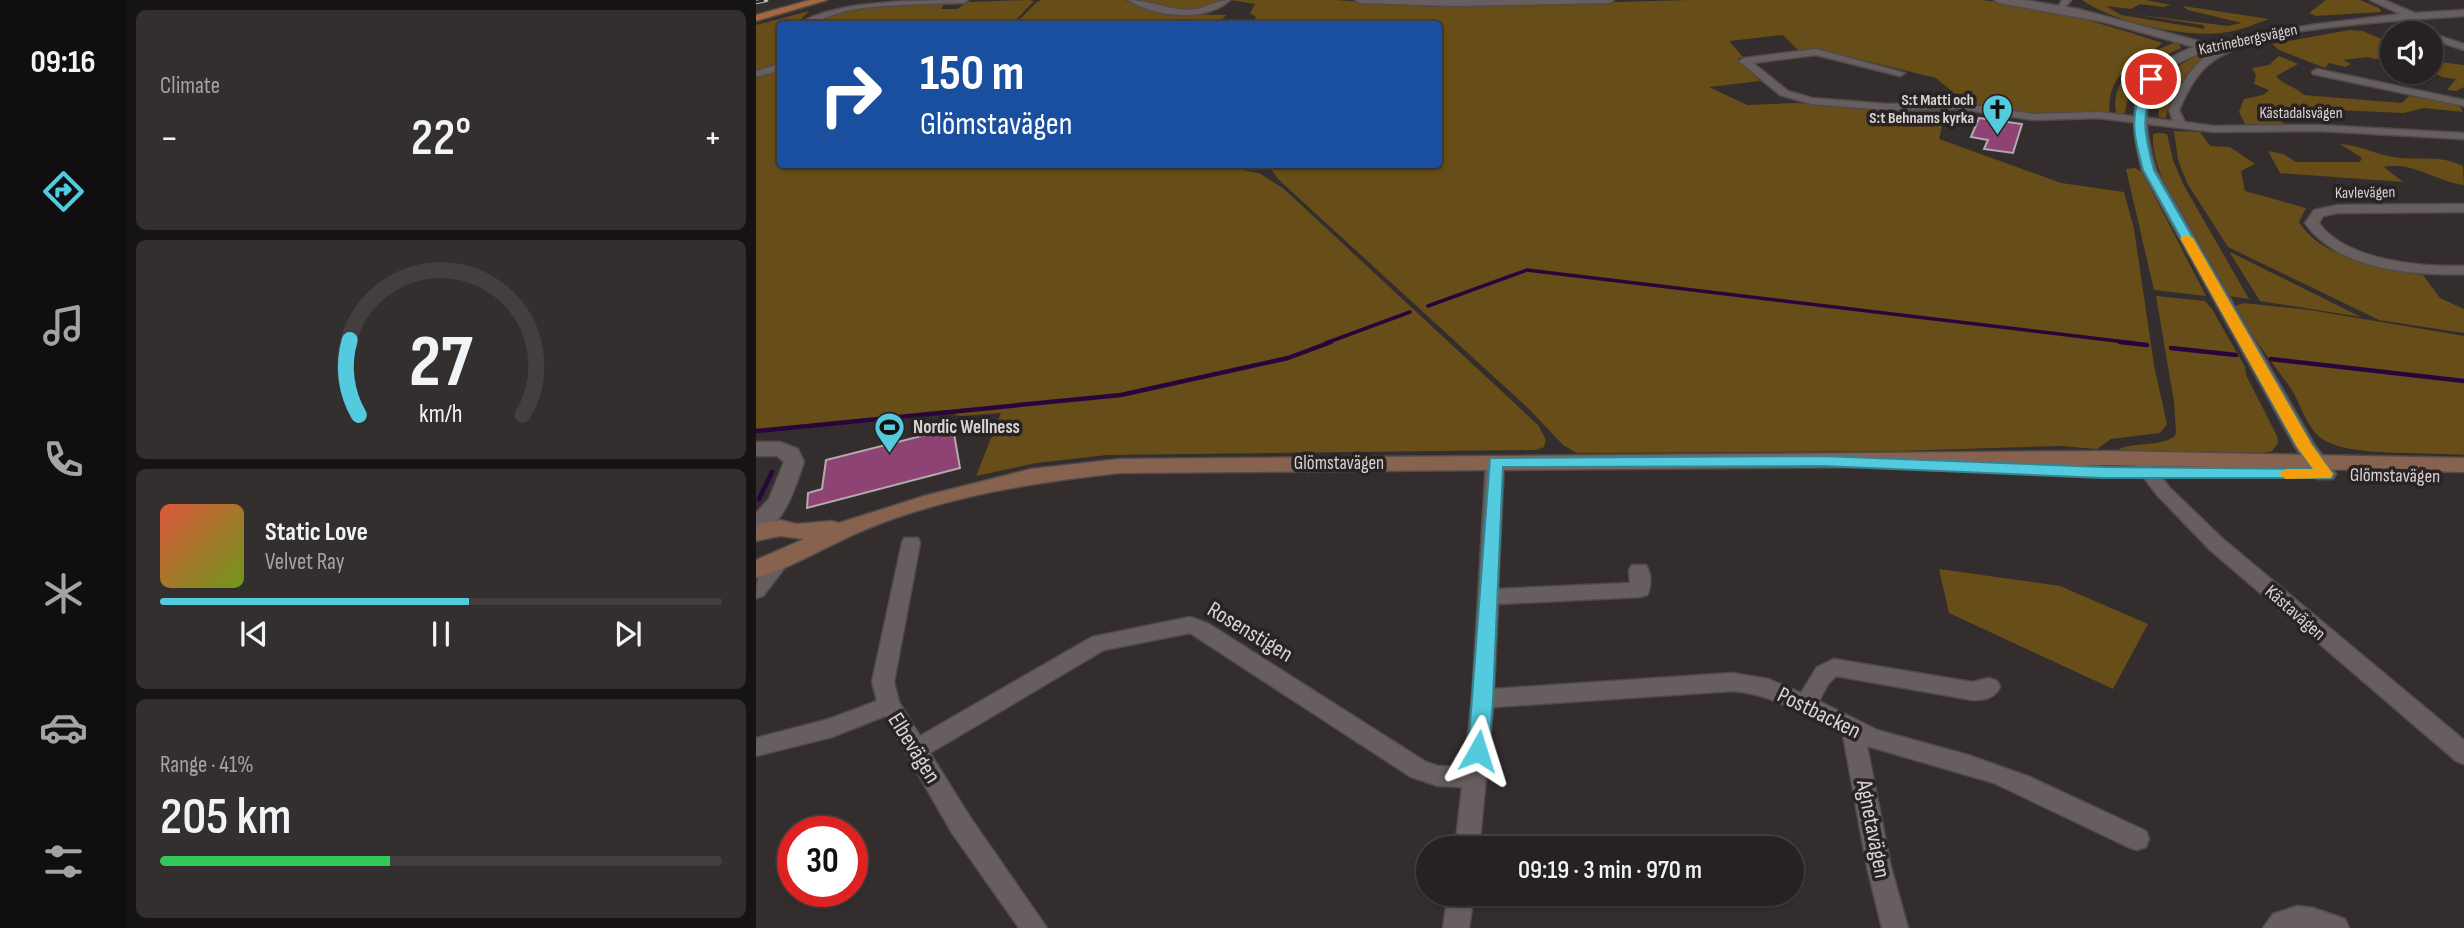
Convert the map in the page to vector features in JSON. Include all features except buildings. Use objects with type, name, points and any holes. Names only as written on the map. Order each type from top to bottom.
[{"type":"main road","points":[[756,12],[802,0]]},
{"type":"main road","points":[[756,18],[822,0]]},
{"type":"main road","name":"Glömstavägen","points":[[756,533],[772,528],[825,530],[862,523],[995,484],[1093,467],[1822,461],[2321,468],[2464,465]]},
{"type":"main road","name":"Glömstavägen","points":[[2321,468],[2464,477]]},
{"type":"main road","name":"Glömstavägen","points":[[756,570],[862,523]]},
{"type":"main road","points":[[784,559],[798,543],[791,530]]},
{"type":"street","points":[[808,21],[818,13],[850,6],[964,0]]},
{"type":"street","points":[[1132,0],[1190,13],[1214,8],[1226,0]]},
{"type":"street","points":[[1360,0],[1609,0]]},
{"type":"street","points":[[1999,0],[2063,4],[2206,47]]},
{"type":"street","points":[[2375,0],[2413,16]]},
{"type":"street","name":"Katrinebergsvägen","points":[[2321,468],[2149,170],[2138,132],[2142,101],[2151,79],[2175,59],[2206,47],[2302,29],[2464,13]]},
{"type":"street","points":[[2443,40],[2464,47]]},
{"type":"street","points":[[2181,126],[2174,110],[2190,75],[2204,60],[2230,48]]},
{"type":"street","name":"Kästadalsvägen","points":[[1900,73],[1816,52],[1751,58],[1744,62],[1793,98],[1887,107],[1959,106],[2034,117],[2091,115],[2230,129],[2331,129],[2464,136]]},
{"type":"street","points":[[756,74],[777,68]]},
{"type":"street","points":[[2317,72],[2371,81],[2464,103]]},
{"type":"street","name":"Kavlevägen","points":[[2464,208],[2338,209],[2319,213],[2312,223],[2322,237],[2352,252],[2416,268],[2464,270]]},
{"type":"street","points":[[756,449],[780,449],[790,454],[793,459],[788,483],[779,502],[756,527]]},
{"type":"street","points":[[1469,836],[1483,699],[1495,462]]},
{"type":"street","name":"Kästavägen","points":[[2144,466],[2163,491],[2216,544],[2464,754]]},
{"type":"street","points":[[779,502],[791,530]]},
{"type":"street","name":"Elbevägen","points":[[911,543],[883,682],[888,706],[893,710],[961,825],[1034,928]]},
{"type":"street","points":[[756,591],[784,559]]},
{"type":"street","points":[[1488,597],[1640,590],[1639,570]]},
{"type":"street","name":"Rosenstigen","points":[[916,749],[1099,643],[1190,625],[1202,629],[1419,771],[1438,776],[1476,777]]},
{"type":"street","points":[[1806,705],[1821,677],[1827,669],[1834,667],[1972,691],[1983,691],[1989,687]]},
{"type":"street","name":"Postbacken","points":[[1483,699],[1740,682],[1770,689],[1880,741],[1983,769],[2065,803],[2137,839]]},
{"type":"street","points":[[756,747],[863,718],[888,706]]},
{"type":"street","name":"Agnetavägen","points":[[1853,730],[1879,867],[1895,928]]},
{"type":"street","points":[[1456,928],[1459,906]]},
{"type":"street","points":[[2276,928],[2283,921],[2294,918],[2336,928]]},
{"type":"shaded area","points":[[1124,0],[1173,14],[1227,15],[1219,21],[1018,21],[1037,2]]},
{"type":"shaded area","points":[[1136,0],[1221,0],[1202,10],[1192,11],[1169,9]]},
{"type":"shaded area","points":[[1230,0],[1336,0],[1433,7],[1690,0],[1980,0],[2072,16],[2162,43],[2129,65],[2117,79],[2109,104],[2110,114],[2039,115],[1968,105],[1936,78],[1834,53],[1798,50],[1783,35],[1729,41],[1743,57],[1737,59],[1760,81],[1709,87],[1747,105],[1796,103],[1879,110],[1946,109],[1939,139],[2061,183],[2124,192],[2134,229],[2154,365],[2167,424],[2160,433],[2111,439],[2097,449],[2060,446],[1897,451],[1577,453],[1563,445],[1529,409],[1278,179],[1270,168],[1442,168],[1442,21],[1253,21],[1256,17],[1250,13],[1255,4]]},
{"type":"shaded area","points":[[2082,0],[2146,0],[2171,5],[2163,7],[2140,4],[2131,9],[2106,6],[2121,15],[2205,29],[2203,25],[2132,14],[2228,26],[2242,23],[2188,10],[2183,6],[2269,19],[2228,32],[2212,34],[2173,31],[2113,16]]},
{"type":"shaded area","points":[[2326,0],[2360,0],[2379,8],[2381,12],[2316,16],[2309,13]]},
{"type":"shaded area","points":[[1034,1],[1015,21],[811,21],[824,13],[857,6],[945,3],[941,9],[957,9],[968,2]]},
{"type":"shaded area","points":[[809,11],[799,21],[777,21],[777,168],[1232,168],[1259,173],[1284,189],[1538,425],[1546,440],[1544,447],[1536,450],[1107,455],[1036,463],[976,476],[1001,413],[960,416],[950,413],[756,431],[756,25]]},
{"type":"shaded area","points":[[2350,30],[2362,31],[2380,38],[2380,60],[2368,57],[2343,60],[2351,64],[2345,67],[2329,63],[2325,68],[2279,50],[2272,44]]},
{"type":"shaded area","points":[[2246,41],[2249,42],[2220,50],[2195,65],[2167,110],[2166,118],[2159,117],[2157,90],[2174,70],[2196,57]]},
{"type":"shaded area","points":[[2178,42],[2181,48],[2149,65],[2136,79],[2125,113],[2117,115],[2115,102],[2118,90],[2132,68],[2154,52]]},
{"type":"shaded area","points":[[2279,56],[2298,64],[2276,76],[2304,95],[2402,103],[2409,96],[2458,104],[2463,112],[2424,108],[2404,113],[2294,108],[2281,111],[2280,120],[2284,124],[2245,124],[2239,112],[2244,99],[2263,95],[2269,90],[2254,84],[2256,75],[2252,68],[2269,65]]},
{"type":"shaded area","points":[[2443,62],[2464,65],[2464,87],[2456,91],[2447,90],[2456,79],[2443,77]]},
{"type":"shaded area","points":[[2174,131],[2200,132],[2210,146],[2230,147],[2255,164],[2241,171],[2245,191],[2306,208],[2299,222],[2309,235],[2322,245],[2354,259],[2423,275],[2440,298],[2464,309],[2464,333],[2379,320],[2228,247],[2187,183],[2178,160]]},
{"type":"shaded area","points":[[2153,134],[2167,134],[2173,160],[2183,184],[2249,299],[2229,296],[2181,217],[2169,194],[2154,152]]},
{"type":"shaded area","points":[[2340,144],[2393,157],[2454,162],[2463,166],[2464,185],[2404,166],[2384,167],[2403,182],[2280,173],[2268,151],[2283,154],[2296,162],[2360,162],[2362,158]]},
{"type":"shaded area","points":[[2135,168],[2142,172],[2206,296],[2154,290],[2126,169]]},
{"type":"shaded area","points":[[2232,253],[2361,317],[2260,301]]},
{"type":"shaded area","points":[[2156,296],[2205,301],[2212,309],[2245,367],[2246,375],[2277,436],[2278,443],[2272,451],[2252,455],[2114,452],[2128,446],[2167,440],[2176,433],[2174,402]]},
{"type":"shaded area","points":[[2244,303],[2310,310],[2464,336],[2464,455],[2358,450],[2322,439],[2310,426],[2290,387],[2235,306]]},
{"type":"shaded area","points":[[1939,569],[2060,586],[2148,624],[2113,689],[1949,613]]},
{"type":"waterway","points":[[1428,306],[1527,270],[2134,343]]},
{"type":"waterway","points":[[1326,343],[1410,312]]},
{"type":"waterway","points":[[756,431],[1121,395],[1288,358],[1331,342]]},
{"type":"waterway","points":[[2120,342],[2147,345]]},
{"type":"waterway","points":[[2171,348],[2236,355]]},
{"type":"waterway","points":[[2271,359],[2464,381]]},
{"type":"waterway","points":[[759,499],[772,472]]},
{"type":"railway","points":[[756,2],[766,0]]},
{"type":"slow traffic","points":[[2186,238],[2305,447],[2325,474],[2286,474]]},
{"type":"place","name":"S:t Matti och S:t Behnams kyrka","points":[[1997,136]]},
{"type":"place","name":"Nordic Wellness","points":[[890,454]]},
{"type":"route","points":[[1478,751],[1495,462],[1778,460],[2102,472],[2325,474],[2305,447],[2149,170],[2138,132],[2142,101],[2151,79]]}]
